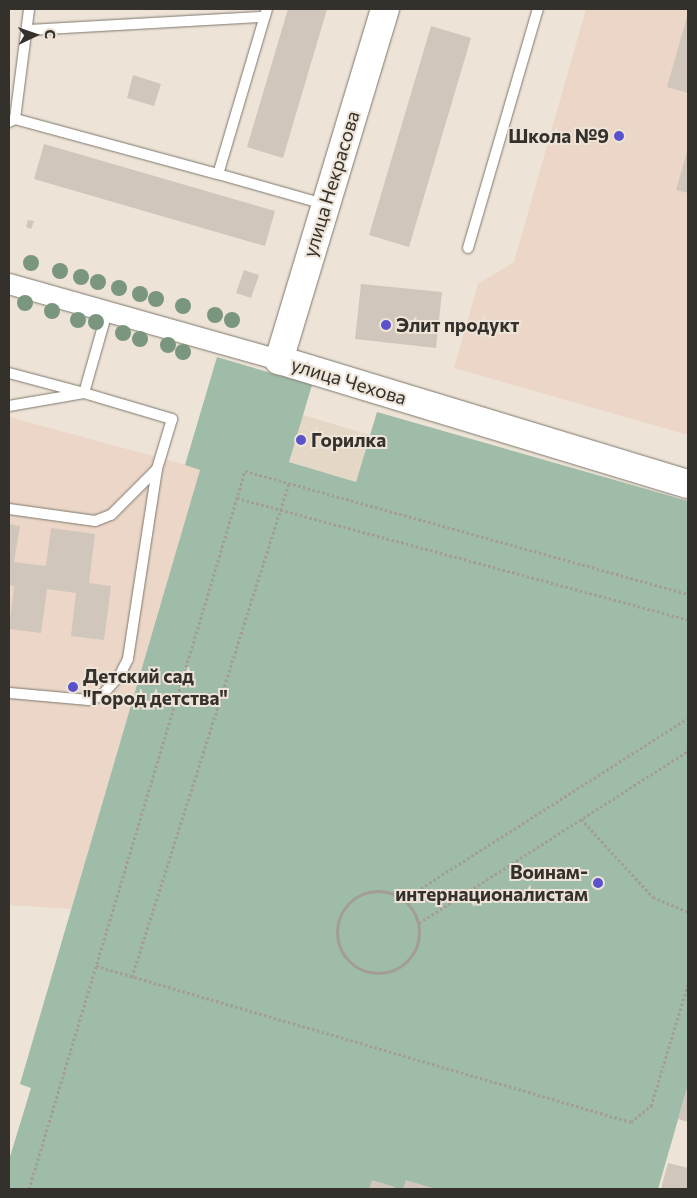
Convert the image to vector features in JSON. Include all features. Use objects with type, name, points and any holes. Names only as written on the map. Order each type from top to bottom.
[{"type":"main road","name":"улица Некрасова","points":[[279,360],[324,204],[385,9]]},
{"type":"main road","name":"улица Чехова","points":[[279,360],[688,484]]},
{"type":"street","name":"улица Чехова","points":[[9,284],[279,360]]},
{"type":"lane","points":[[29,9],[30,30],[12,121],[218,174],[324,204]]},
{"type":"lane","points":[[468,248],[538,9]]},
{"type":"lane","points":[[30,30],[266,13],[218,174]]},
{"type":"lane","points":[[84,393],[107,312]]},
{"type":"lane","points":[[9,374],[84,393],[172,419],[157,469],[128,659],[120,675],[101,696],[89,700],[9,694]]},
{"type":"lane","points":[[9,406],[84,393]]},
{"type":"lane","points":[[9,509],[95,520],[112,514],[157,469]]},
{"type":"path","points":[[29,1189],[245,471],[688,594]]},
{"type":"path","points":[[132,977],[289,484]]},
{"type":"path","points":[[237,498],[688,620]]},
{"type":"path","points":[[404,899],[688,718]]},
{"type":"path","points":[[418,923],[688,750]]},
{"type":"path","points":[[581,819],[653,897],[688,912]]},
{"type":"path","points":[[379,891],[404,899],[418,923],[415,950],[395,970],[368,972],[346,957],[337,933],[345,908],[354,899],[379,891]]},
{"type":"path","points":[[96,966],[631,1122],[651,1106],[688,984]]},
{"type":"shaded area","name":"Школа №9","points":[[586,9],[688,9],[688,435],[454,368],[478,284],[514,262]]},
{"type":"shaded area","points":[[303,415],[370,435],[356,482],[289,462]]},
{"type":"shaded area","name":"Детский сад \"Город детства\"","points":[[9,417],[201,469],[71,909],[9,905]]},
{"type":"green space","points":[[217,357],[312,385],[289,462],[356,482],[377,412],[688,501],[688,1085],[658,1189],[9,1189],[9,1160],[31,1088],[20,1084],[200,470],[185,465]]},
{"type":"building","points":[[288,9],[327,9],[283,158],[247,147]]},
{"type":"building","points":[[688,13],[688,93],[667,87]]},
{"type":"building","points":[[431,26],[471,38],[409,247],[369,235]]},
{"type":"building","points":[[133,75],[161,84],[154,106],[127,98]]},
{"type":"building","points":[[44,144],[275,211],[265,246],[34,179]]},
{"type":"building","points":[[688,148],[688,193],[676,190]]},
{"type":"building","points":[[28,220],[34,221],[31,229],[26,227]]},
{"type":"building","points":[[244,270],[259,275],[251,298],[236,293]]},
{"type":"building","points":[[361,284],[442,292],[436,348],[355,339]]},
{"type":"building","points":[[9,524],[20,526],[14,562],[46,566],[51,528],[95,534],[89,583],[111,586],[104,640],[71,636],[76,593],[47,589],[41,633],[9,629],[14,586],[9,585]]},
{"type":"building","points":[[688,1086],[688,1122],[678,1119]]},
{"type":"building","points":[[668,1163],[688,1168],[688,1189],[661,1189]]},
{"type":"building","points":[[372,1180],[395,1187],[394,1189],[369,1189]]},
{"type":"building","points":[[406,1180],[436,1189],[403,1189]]},
{"type":"place","name":"Школа №9","points":[[619,136]]},
{"type":"place","name":"Элит продукт","points":[[386,325]]},
{"type":"place","name":"Горилка","points":[[301,440]]},
{"type":"place","name":"Детский сад \"Город детства\"","points":[[73,687]]},
{"type":"place","name":"Воинам- интернационалистам","points":[[598,883]]}]
